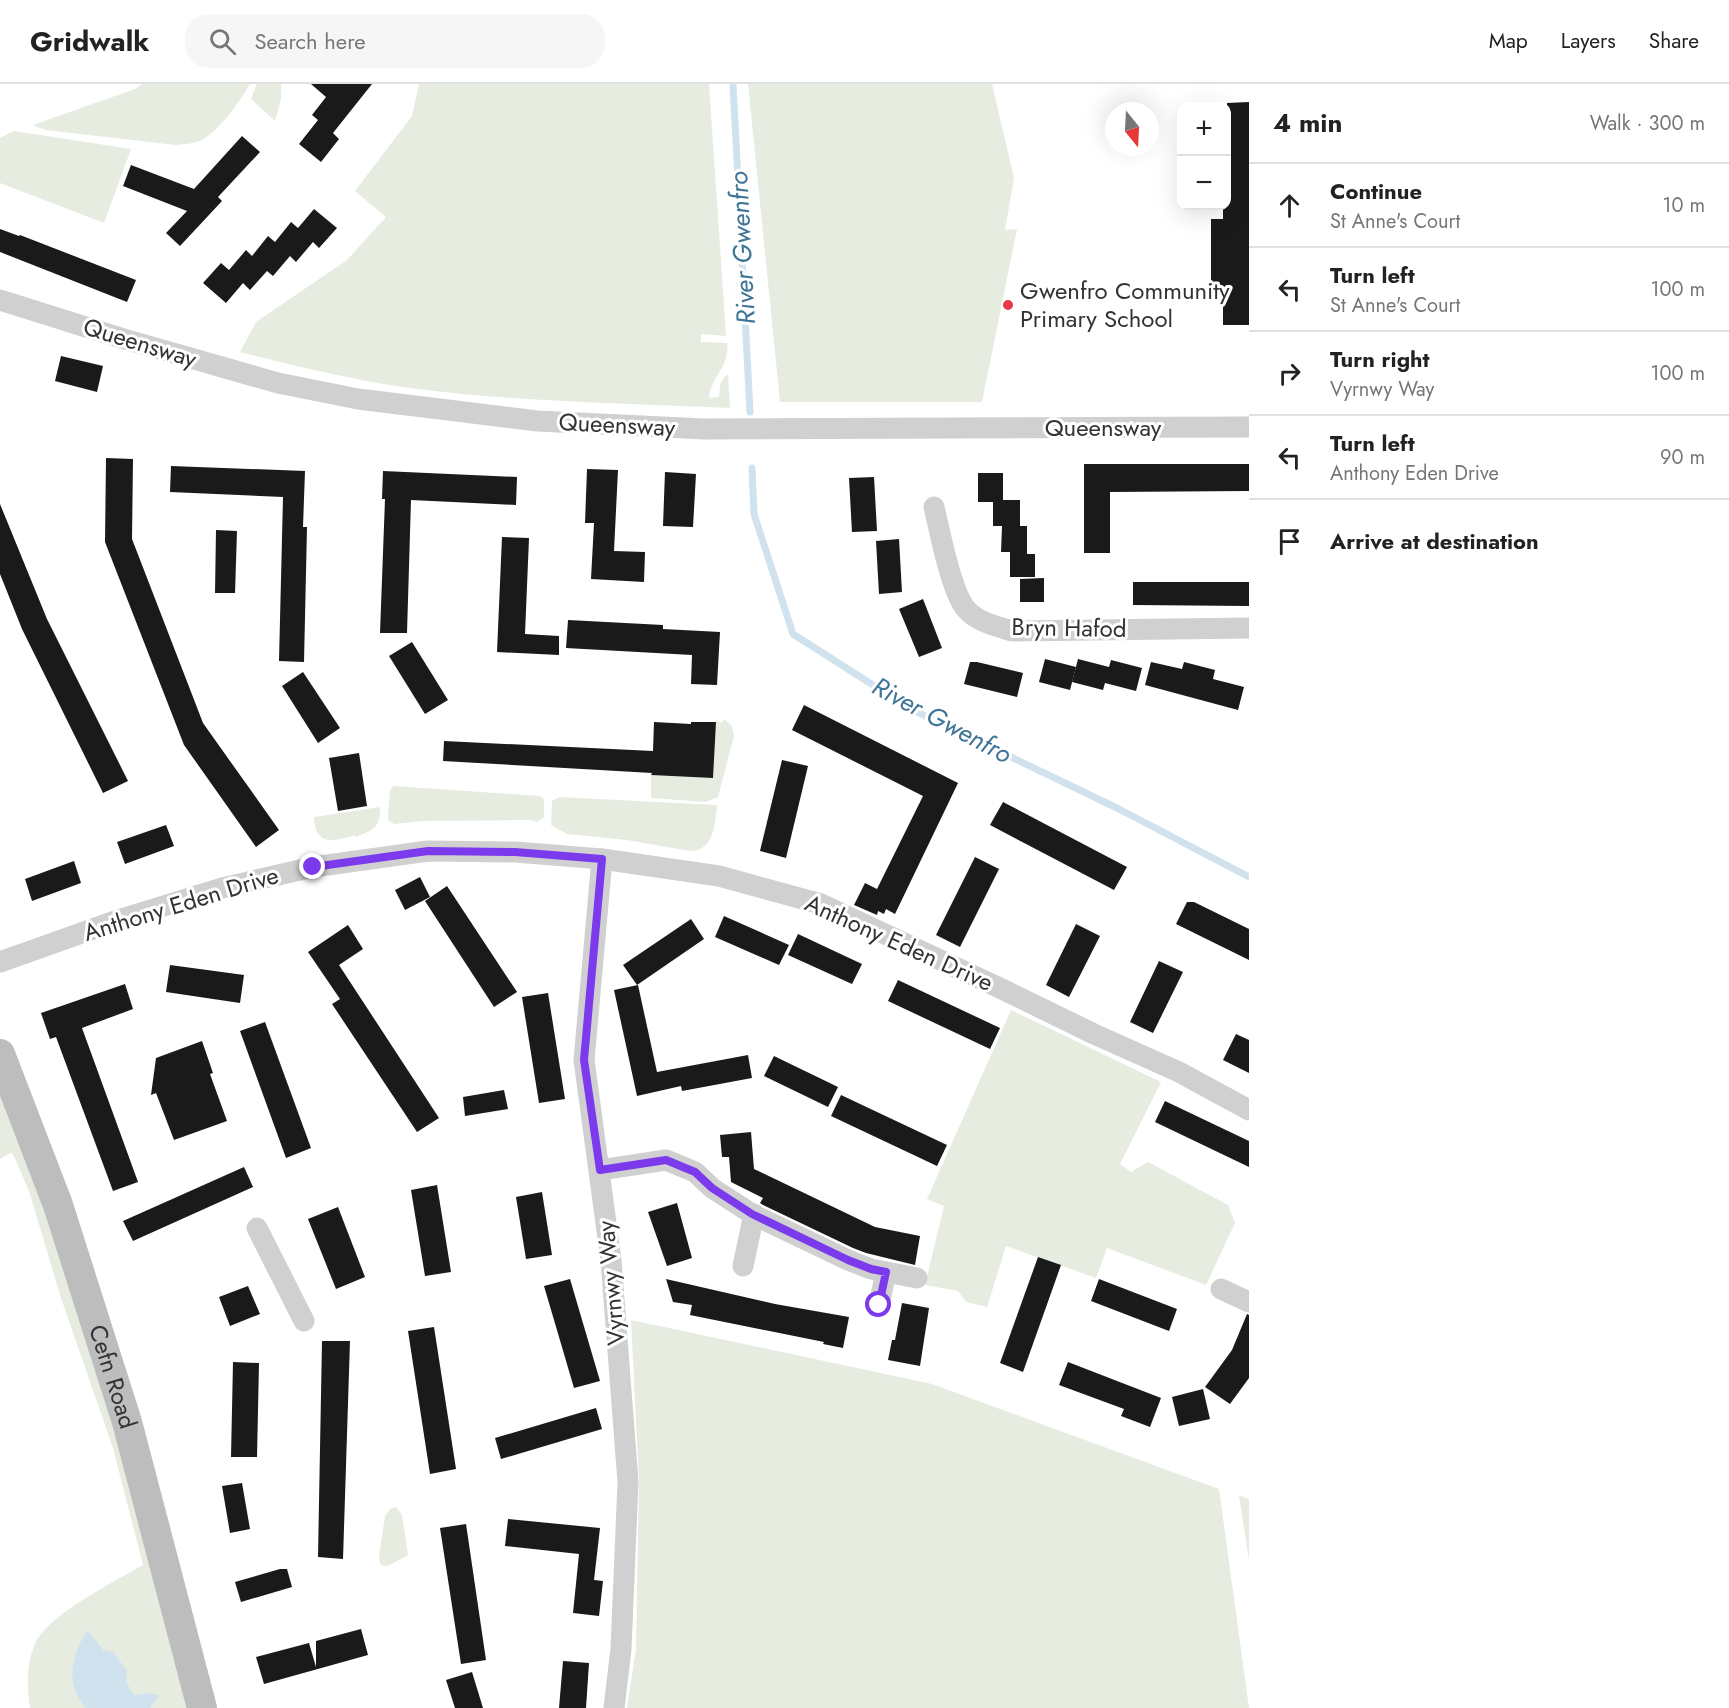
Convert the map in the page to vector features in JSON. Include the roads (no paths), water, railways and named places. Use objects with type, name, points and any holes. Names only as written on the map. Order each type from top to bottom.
[{"type":"street","name":"Queensway","points":[[0,300],[124,339],[278,383],[357,399],[537,421],[705,429],[1249,427]]},
{"type":"street","name":"Bryn Hafod","points":[[934,507],[957,595],[967,610],[978,619],[993,626],[1012,631],[1249,628]]},
{"type":"street","name":"Anthony Eden Drive","points":[[0,962],[118,920],[222,888],[313,867],[428,851],[515,852],[602,859],[719,876],[821,904],[1179,1072],[1249,1110]]},
{"type":"street","name":"Vyrnwy Way","points":[[602,859],[584,1060],[611,1260],[628,1482],[621,1649],[614,1708]]},
{"type":"street","name":"Cefn Road","points":[[0,1054],[58,1205],[127,1422],[202,1708]]},
{"type":"street","points":[[600,1170],[666,1160],[695,1172],[712,1188],[754,1214],[848,1260],[871,1269],[917,1278]]},
{"type":"street","points":[[743,1266],[754,1214]]},
{"type":"street","points":[[256,1227],[304,1321]]},
{"type":"street","points":[[879,1305],[886,1272]]},
{"type":"street","points":[[1221,1289],[1249,1302]]},
{"type":"water","points":[[88,1630],[103,1650],[113,1652],[127,1671],[126,1681],[134,1695],[147,1693],[159,1695],[150,1708],[86,1708],[84,1706],[76,1693],[72,1676],[77,1651]]},
{"type":"waterway","name":"River Gwenfro","points":[[733,84],[750,412]]},
{"type":"waterway","name":"River Gwenfro","points":[[752,468],[754,514],[793,634],[909,708],[1117,808],[1249,877]]},
{"type":"place","name":"Gwenfro Community Primary School","points":[[1008,305]]}]
